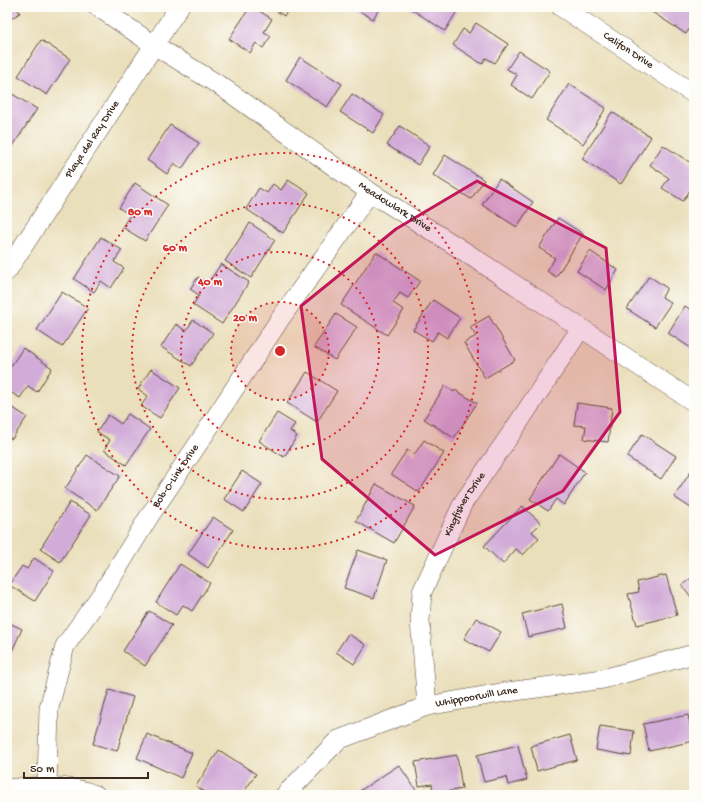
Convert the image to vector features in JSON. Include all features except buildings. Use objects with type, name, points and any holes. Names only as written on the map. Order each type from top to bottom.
[{"type":"street","name":"Meadowlark Drive","points":[[98,7],[154,45],[222,87],[370,192],[459,248],[694,402]]},
{"type":"street","name":"Playa del Ray Drive","points":[[7,271],[179,7]]},
{"type":"street","name":"Califon Drive","points":[[562,7],[694,94]]},
{"type":"street","name":"Bob-O-Link Drive","points":[[47,785],[49,708],[65,646],[103,592],[150,514],[280,319],[370,192]]},
{"type":"street","name":"Kingfisher Drive","points":[[427,706],[420,621],[422,592],[463,503],[581,328]]},
{"type":"street","name":"Whippoorwill Lane","points":[[285,795],[338,740],[427,706],[500,693],[604,680],[694,654]]},
{"type":"street","points":[[7,789],[47,785],[82,789],[96,795]]},
{"type":"highlighted area","points":[[477,181],[606,248],[620,412],[563,491],[435,555],[322,459],[301,306],[396,229]]}]
